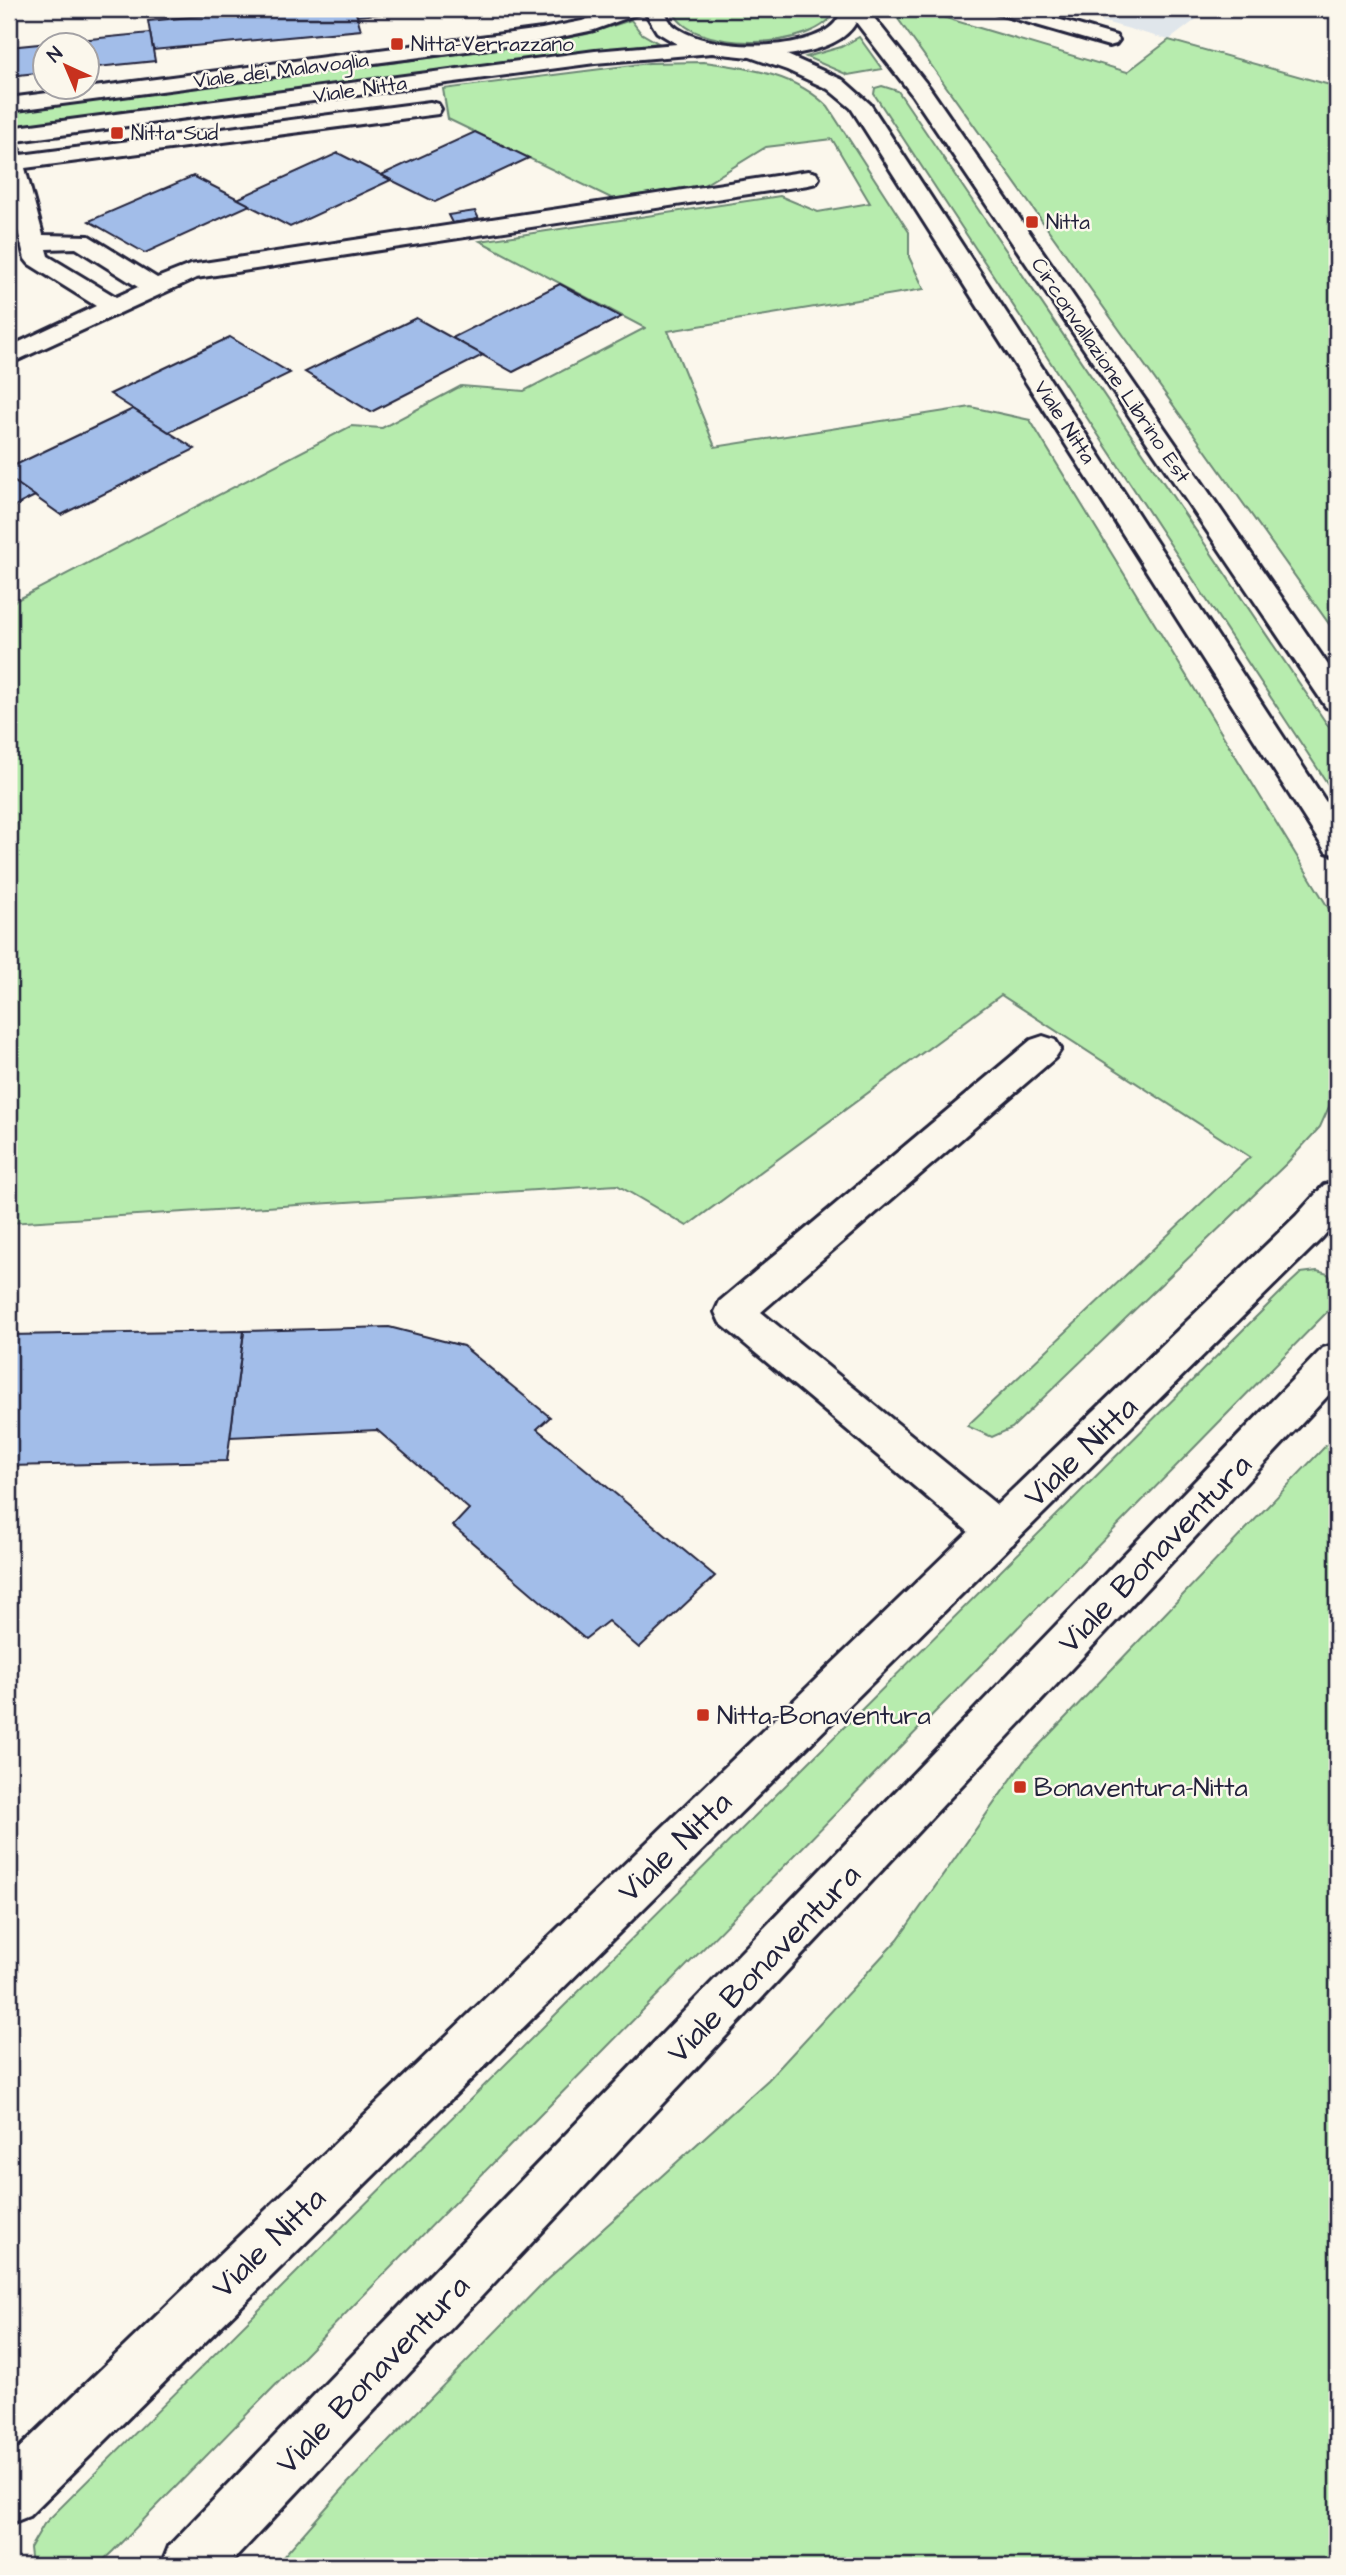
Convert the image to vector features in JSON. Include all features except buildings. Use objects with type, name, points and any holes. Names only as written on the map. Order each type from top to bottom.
[{"type":"main road","name":"Viale dei Malavoglia","points":[[9,105],[542,35],[587,26],[633,9]]},
{"type":"main road","points":[[653,9],[659,23],[668,31],[712,47],[751,51],[793,48],[828,38],[849,22],[855,9]]},
{"type":"main road","name":"Circonvallazione Librino Est","points":[[855,9],[921,92],[1337,700]]},
{"type":"main road","points":[[1002,9],[1109,40]]},
{"type":"main road","name":"Viale Nitta","points":[[9,135],[595,57],[712,47]]},
{"type":"main road","name":"Viale Nitta","points":[[751,51],[816,74],[845,89],[859,104],[1337,844]]},
{"type":"main road","points":[[322,94],[331,122]]},
{"type":"main road","points":[[114,307],[37,259],[10,158],[430,109]]},
{"type":"main road","points":[[9,356],[190,272],[808,178]]},
{"type":"main road","points":[[32,242],[81,241],[156,288]]},
{"type":"main road","points":[[998,1531],[734,1312],[1043,1049]]},
{"type":"main road","name":"Viale Nitta","points":[[9,2496],[1309,1227],[1337,1195]]},
{"type":"main road","name":"Viale Bonaventura","points":[[188,2566],[1337,1360]]},
{"type":"shaded area","points":[[1058,9],[1210,9],[1169,40]]},
{"type":"green space","points":[[673,9],[836,9],[825,23],[805,33],[780,40],[753,42],[725,40],[701,34],[683,24]]},
{"type":"green space","points":[[891,9],[943,9],[939,16],[1127,72],[1169,40],[1337,87],[1337,635]]},
{"type":"green space","points":[[631,20],[641,33],[658,43],[9,127],[9,112],[528,45],[587,34]]},
{"type":"green space","points":[[859,37],[882,69],[848,75],[806,57],[841,47]]},
{"type":"green space","points":[[704,62],[770,74],[801,87],[828,107],[909,232],[909,257],[924,289],[668,331],[715,447],[971,407],[1030,420],[1337,922],[1337,1089],[1320,1127],[1287,1163],[1012,1428],[992,1437],[967,1426],[1250,1157],[1001,995],[687,1226],[617,1185],[9,1223],[9,604],[351,426],[382,428],[461,386],[524,391],[645,328],[480,241],[780,196],[818,212],[870,203],[832,139],[766,147],[704,185],[613,199],[448,119],[443,89],[649,63]]},
{"type":"green space","points":[[882,86],[898,91],[1337,739],[1337,798],[874,94],[875,88]]},
{"type":"green space","points":[[1317,1271],[1328,1274],[1337,1287],[1337,1300],[1328,1311],[113,2551],[97,2566],[32,2566],[30,2548],[44,2524],[1286,1287],[1301,1273]]},
{"type":"green space","points":[[1337,1434],[1337,2566],[275,2566],[348,2483],[542,2284],[768,2080],[898,1939],[1024,1761]]},
{"type":"place","name":"Nitta-Verrazzano","points":[[397,44]]},
{"type":"place","name":"Nitta Sud","points":[[117,133]]},
{"type":"place","name":"Nitta","points":[[1032,222]]},
{"type":"place","name":"Nitta-Bonaventura","points":[[703,1715]]},
{"type":"place","name":"Bonaventura-Nitta","points":[[1020,1787]]}]
